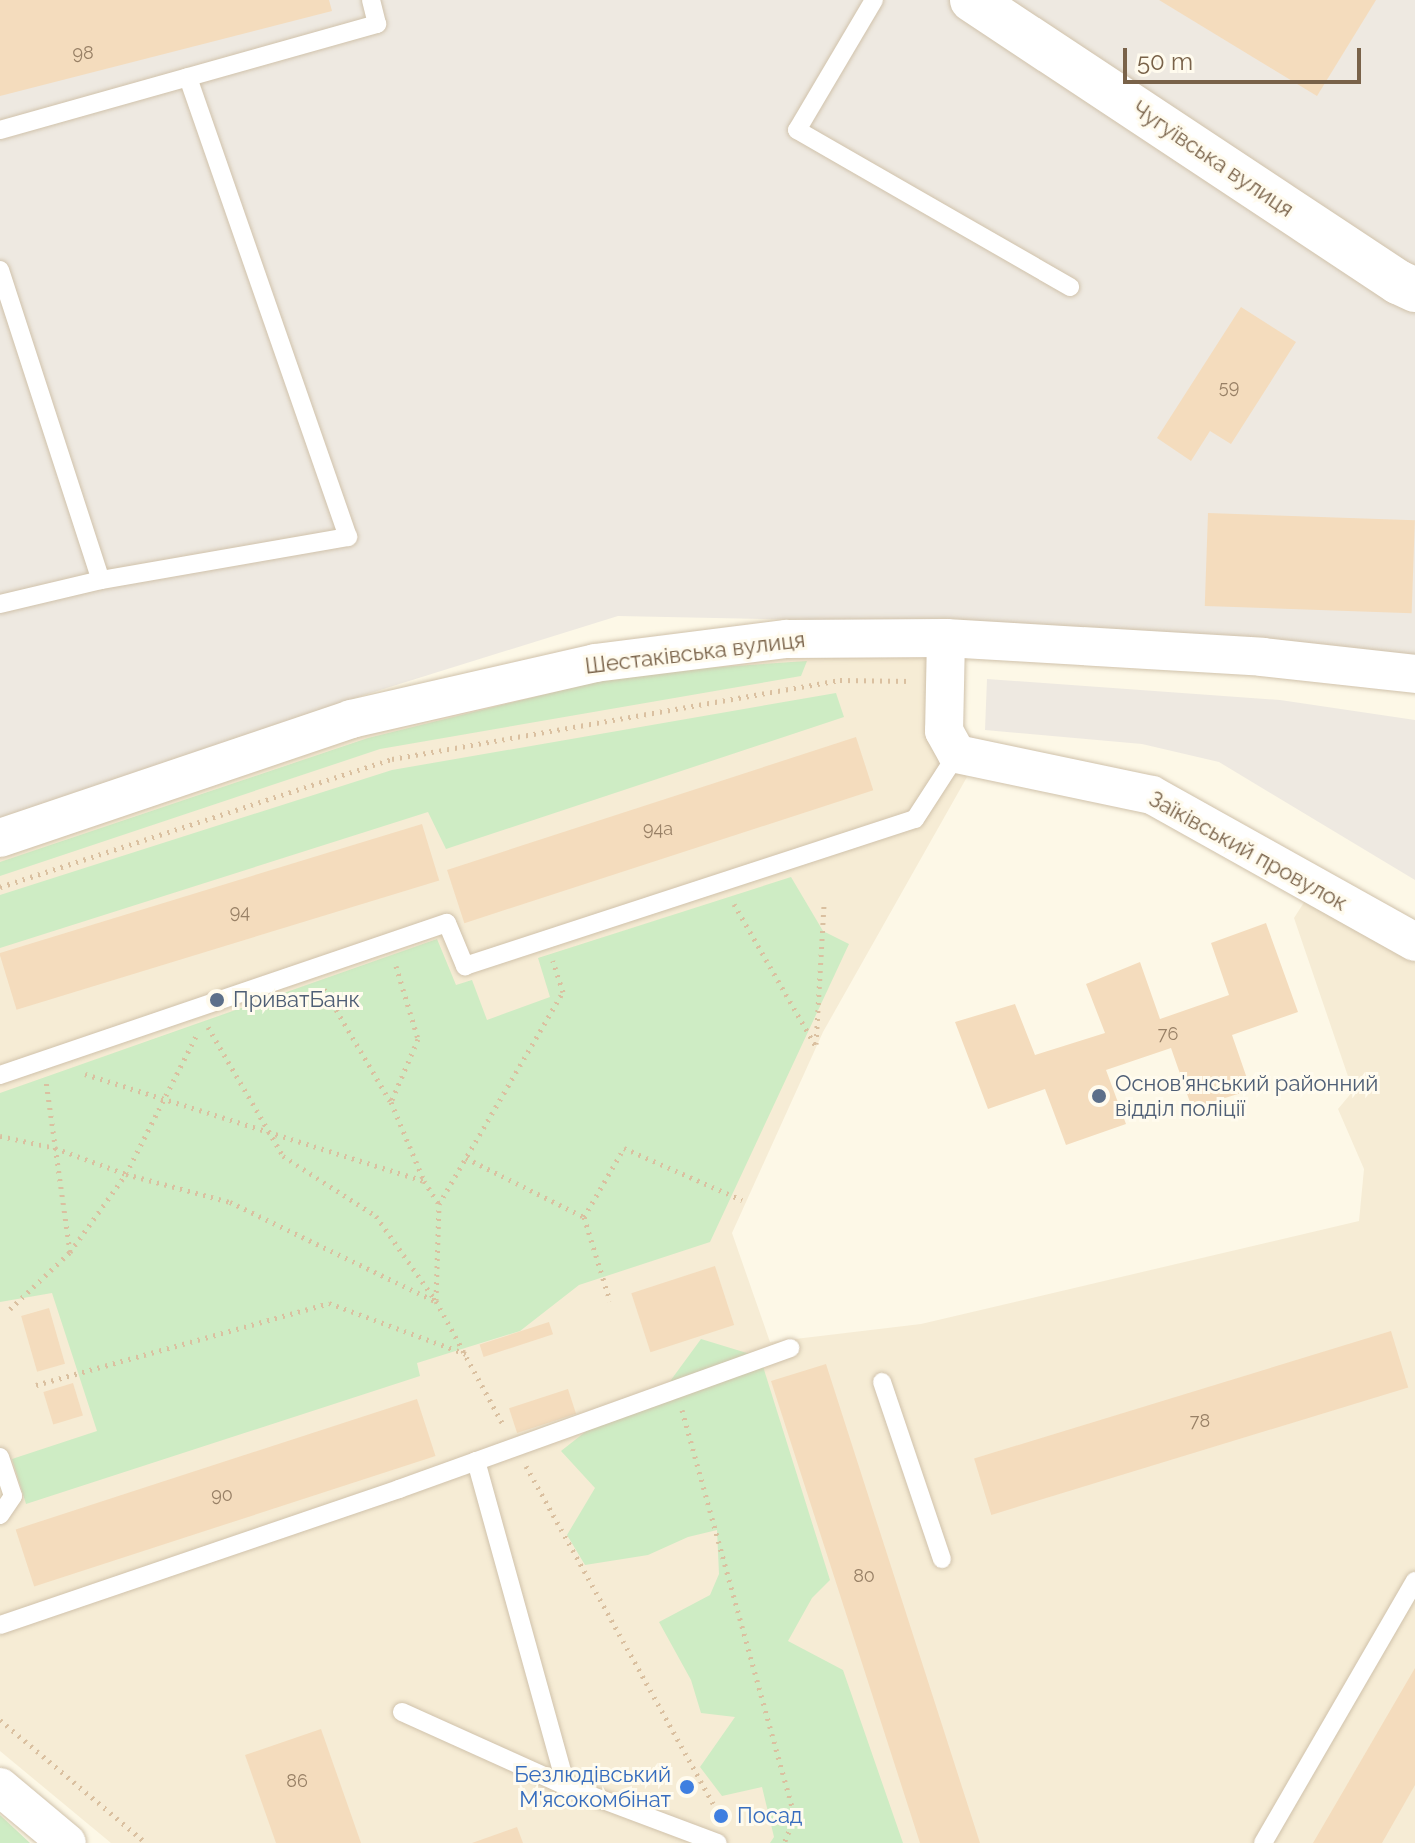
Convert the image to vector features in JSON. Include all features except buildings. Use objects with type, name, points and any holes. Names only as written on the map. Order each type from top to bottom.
[{"type":"street","name":"Чугуївська вулиця","points":[[998,7],[1398,282],[1415,290]]},
{"type":"street","name":"Шестаківська вулиця","points":[[0,838],[351,719],[595,663],[786,639],[946,638],[1262,657],[1415,674]]},
{"type":"street","points":[[946,638],[944,731],[957,754]]},
{"type":"street","name":"Заїківський провулок","points":[[957,754],[1152,795],[1415,942]]},
{"type":"street","points":[[0,1787],[67,1843]]},
{"type":"lane","points":[[0,130],[377,24],[371,0]]},
{"type":"lane","points":[[874,0],[797,130],[1070,287]]},
{"type":"lane","points":[[0,604],[101,580],[348,537],[188,77]]},
{"type":"lane","points":[[0,270],[101,580]]},
{"type":"lane","points":[[0,1075],[447,923],[465,966],[915,819],[957,754]]},
{"type":"lane","points":[[0,1625],[476,1461],[790,1348]]},
{"type":"lane","points":[[882,1382],[942,1559]]},
{"type":"lane","points":[[0,1457],[13,1496],[0,1515]]},
{"type":"lane","points":[[476,1461],[566,1786]]},
{"type":"lane","points":[[1263,1843],[1415,1581]]},
{"type":"lane","points":[[402,1712],[566,1786],[722,1836]]},
{"type":"path","points":[[0,887],[392,759],[840,680],[945,682]]},
{"type":"path","points":[[721,882],[815,1045],[824,906]]},
{"type":"path","points":[[436,1301],[439,1204],[563,992],[546,939]]},
{"type":"path","points":[[389,942],[418,1039],[391,1102]]},
{"type":"path","points":[[311,969],[391,1102],[424,1181],[439,1204]]},
{"type":"path","points":[[10,1309],[70,1252],[126,1174],[204,1020],[283,1156],[376,1216],[436,1301],[722,1836]]},
{"type":"path","points":[[70,1252],[43,1060],[424,1181]]},
{"type":"path","points":[[0,1136],[55,1148],[126,1174],[230,1202],[436,1301]]},
{"type":"path","points":[[584,1217],[624,1148],[742,1200]]},
{"type":"path","points":[[466,1158],[584,1217],[610,1301]]},
{"type":"path","points":[[36,1385],[329,1303],[467,1355]]},
{"type":"path","points":[[677,1389],[795,1817],[784,1843]]},
{"type":"path","points":[[0,1720],[146,1843]]},
{"type":"shaded area","points":[[0,0],[1415,0],[1415,662],[1049,625],[618,616],[361,696],[0,822]]},
{"type":"shaded area","points":[[935,652],[937,745],[967,777],[823,1032],[732,1233],[770,1342],[921,1324],[1359,1221],[1364,1169],[1338,1109],[1353,1091],[1294,918],[1310,893],[1415,954],[1415,1843],[111,1843],[0,1751],[0,854],[360,731],[623,666],[787,655]]},
{"type":"shaded area","points":[[987,679],[1280,700],[1415,720],[1415,880],[1219,762],[1142,744],[985,730]]},
{"type":"green space","points":[[807,661],[801,676],[380,749],[0,876],[0,862],[368,738],[632,673]]},
{"type":"green space","points":[[836,693],[844,717],[446,849],[428,812],[0,948],[0,895],[392,770]]},
{"type":"green space","points":[[791,877],[823,931],[849,944],[710,1242],[579,1285],[520,1331],[417,1363],[420,1376],[26,1504],[12,1459],[97,1431],[52,1293],[0,1302],[0,1093],[437,939],[456,985],[472,980],[487,1020],[550,997],[538,958]]},
{"type":"green space","points":[[701,1339],[760,1357],[830,1580],[812,1598],[788,1641],[843,1670],[903,1843],[770,1843],[774,1837],[762,1787],[722,1796],[700,1767],[735,1717],[701,1713],[691,1680],[659,1622],[710,1595],[719,1574],[717,1530],[688,1537],[648,1555],[585,1565],[567,1535],[595,1488],[561,1451],[594,1425],[668,1384]]},
{"type":"green space","points":[[0,1815],[30,1843],[0,1843]]},
{"type":"place","name":"ПриватБанк","points":[[217,1000]]},
{"type":"place","name":"Основ'янський районний відділ поліції","points":[[1099,1096]]},
{"type":"place","name":"Бeзлюдівський М'ясокомбінат","points":[[687,1787]]},
{"type":"place","name":"Посад","points":[[721,1816]]}]
